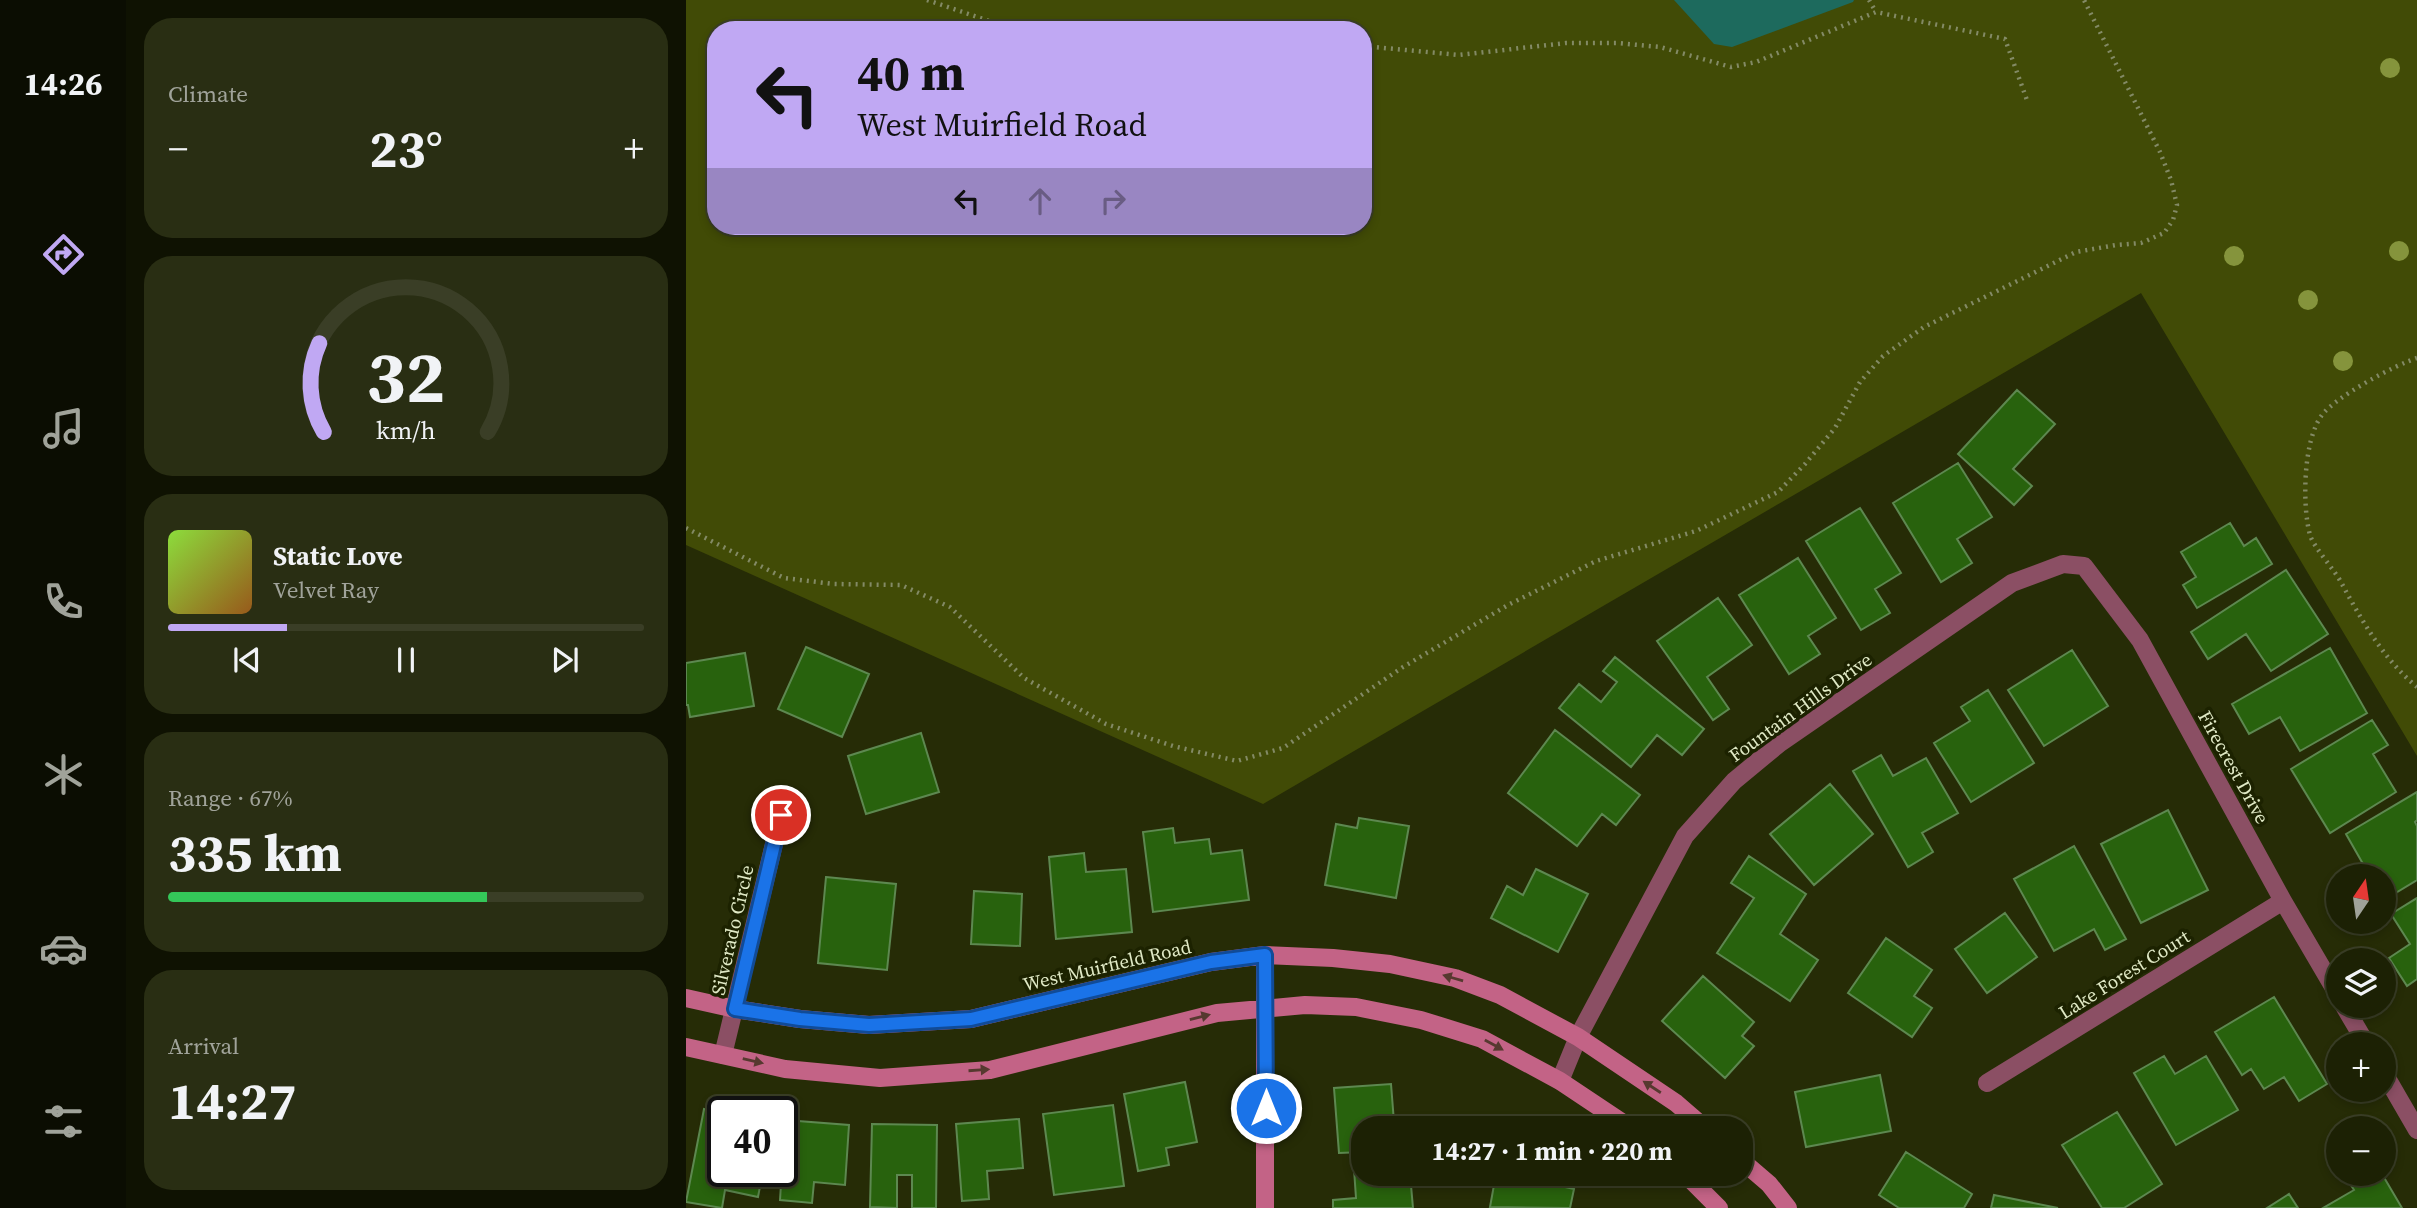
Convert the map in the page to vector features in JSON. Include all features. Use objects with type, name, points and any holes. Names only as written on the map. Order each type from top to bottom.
[{"type":"street","name":"Fountain Hills Drive","points":[[1560,1082],[1578,1037],[1685,836],[1734,781],[1780,743],[2012,583],[2063,564],[2084,566]]},
{"type":"street","name":"Firecrest Drive","points":[[2084,566],[2140,640],[2326,974]]},
{"type":"street","name":"Silverado Circle","points":[[723,1055],[781,815]]},
{"type":"street","name":"Lake Forest Court","points":[[1987,1083],[2283,901]]},
{"type":"street","name":"West Muirfield Road","points":[[686,998],[800,1019],[869,1025],[971,1019],[1211,962],[1265,955],[1390,964],[1455,978],[1500,995],[1578,1037],[1691,1116]]},
{"type":"street","points":[[1265,955],[1265,1208]]},
{"type":"street","points":[[686,1047],[785,1069],[880,1077],[990,1070],[1217,1013],[1305,1005],[1356,1006],[1421,1020],[1482,1039],[1560,1082],[1612,1116]]},
{"type":"street","points":[[2396,1094],[2417,1130]]},
{"type":"street","points":[[1753,1170],[1769,1184],[1788,1208]]},
{"type":"street","points":[[1697,1186],[1719,1208]]},
{"type":"path","points":[[927,0],[989,21]]},
{"type":"path","points":[[1869,0],[1876,12]]},
{"type":"path","points":[[686,528],[784,578],[834,584],[901,585],[950,607],[1024,678],[1106,724],[1173,746],[1237,761],[1283,748],[1403,667],[1508,605],[1596,561],[1696,531],[1778,492],[1835,428],[1860,382],[1883,356],[1924,327],[2076,252],[2116,244],[2141,243],[2164,233],[2173,220],[2177,205],[2171,180],[2160,152],[2084,0]]},
{"type":"path","points":[[1372,47],[1459,55],[1566,43],[1618,43],[1660,47],[1731,67],[1756,62],[1876,12],[2005,39],[2028,103]]},
{"type":"path","points":[[2417,358],[2400,363],[2332,405],[2321,415],[2313,433],[2305,474],[2306,510],[2311,538],[2334,568],[2364,625],[2405,677],[2417,687]]},
{"type":"green space","points":[[686,0],[2417,0],[2417,756],[2141,293],[1263,804],[686,545]]},
{"type":"water","points":[[1674,0],[1854,0],[1732,47],[1714,44]]},
{"type":"building","points":[[2017,390],[2055,424],[2013,469],[2032,486],[2014,505],[1958,454]]},
{"type":"building","points":[[1958,463],[1992,517],[1957,539],[1972,563],[1941,582],[1893,503]]},
{"type":"building","points":[[1860,508],[1901,573],[1875,589],[1890,613],[1861,630],[1806,541]]},
{"type":"building","points":[[2230,523],[2244,546],[2256,538],[2272,564],[2197,608],[2183,585],[2196,577],[2181,552]]},
{"type":"building","points":[[1798,558],[1836,618],[1808,636],[1820,654],[1789,674],[1739,595]]},
{"type":"building","points":[[2286,570],[2328,634],[2271,671],[2246,634],[2208,659],[2191,632]]},
{"type":"building","points":[[1718,598],[1752,645],[1707,677],[1729,709],[1713,720],[1657,641]]},
{"type":"building","points":[[806,647],[869,674],[842,737],[778,709]]},
{"type":"building","points":[[2330,648],[2367,713],[2300,751],[2280,717],[2249,734],[2232,704]]},
{"type":"building","points":[[2072,650],[2108,706],[2044,746],[2008,690]]},
{"type":"building","points":[[745,653],[754,706],[690,717],[686,705],[686,663]]},
{"type":"building","points":[[1615,657],[1704,729],[1682,755],[1657,735],[1631,767],[1559,708],[1579,684],[1601,702],[1617,682],[1603,671]]},
{"type":"building","points":[[1988,690],[2034,763],[1971,802],[1934,743],[1970,721],[1961,707]]},
{"type":"building","points":[[2372,720],[2388,745],[2373,754],[2396,792],[2330,833],[2291,769]]},
{"type":"building","points":[[1555,730],[1640,795],[1616,825],[1602,814],[1577,846],[1508,793]]},
{"type":"building","points":[[921,733],[939,792],[866,814],[848,756]]},
{"type":"building","points":[[1881,755],[1893,776],[1926,758],[1958,813],[1922,833],[1933,852],[1908,867],[1853,771]]},
{"type":"building","points":[[1830,784],[1873,834],[1814,885],[1770,834]]},
{"type":"building","points":[[2417,792],[2417,880],[2396,893],[2396,864],[2363,864],[2346,834]]},
{"type":"building","points":[[2168,810],[2208,890],[2141,923],[2101,844]]},
{"type":"building","points":[[1359,818],[1409,826],[1396,898],[1325,885],[1336,824],[1357,828]]},
{"type":"building","points":[[1173,828],[1175,843],[1209,839],[1211,854],[1242,850],[1249,900],[1153,912],[1143,832]]},
{"type":"building","points":[[2074,846],[2126,939],[2105,950],[2094,929],[2054,951],[2014,879]]},
{"type":"building","points":[[1084,853],[1086,872],[1126,869],[1132,932],[1056,939],[1049,857]]},
{"type":"building","points":[[1749,856],[1806,894],[1780,934],[1818,960],[1790,1001],[1717,953],[1754,898],[1731,883]]},
{"type":"building","points":[[1536,869],[1588,894],[1558,952],[1491,918],[1507,886],[1523,895]]},
{"type":"building","points":[[826,877],[896,884],[887,970],[818,963]]},
{"type":"building","points":[[974,891],[1022,894],[1020,946],[971,944]]},
{"type":"building","points":[[2417,898],[2417,979],[2407,986],[2396,969],[2396,953],[2410,944],[2396,922],[2396,911]]},
{"type":"building","points":[[2005,913],[2037,957],[1987,993],[1955,949]]},
{"type":"building","points":[[1886,938],[1932,970],[1914,996],[1932,1008],[1912,1037],[1848,993]]},
{"type":"building","points":[[1703,976],[1754,1022],[1742,1036],[1754,1046],[1725,1078],[1662,1021]]},
{"type":"building","points":[[2274,997],[2326,1085],[2299,1101],[2284,1077],[2264,1089],[2251,1069],[2242,1075],[2215,1032]]},
{"type":"building","points":[[2164,1056],[2175,1074],[2206,1056],[2238,1110],[2176,1145],[2134,1073]]},
{"type":"building","points":[[1880,1075],[1891,1131],[1806,1147],[1795,1092]]},
{"type":"building","points":[[1185,1082],[1197,1142],[1166,1148],[1169,1165],[1138,1171],[1124,1094]]},
{"type":"building","points":[[1391,1084],[1394,1116],[1351,1116],[1351,1152],[1339,1153],[1334,1088]]},
{"type":"building","points":[[1113,1105],[1124,1186],[1054,1195],[1043,1114]]},
{"type":"building","points":[[704,1109],[707,1110],[707,1187],[760,1187],[758,1197],[725,1190],[722,1208],[686,1202]]},
{"type":"building","points":[[2117,1112],[2162,1184],[2124,1208],[2102,1208],[2062,1145]]},
{"type":"building","points":[[1019,1119],[1023,1168],[987,1171],[989,1199],[962,1201],[956,1124]]},
{"type":"building","points":[[798,1121],[849,1125],[845,1185],[814,1182],[812,1203],[780,1200],[781,1187],[798,1187]]},
{"type":"building","points":[[872,1124],[937,1125],[936,1208],[912,1208],[912,1175],[897,1175],[897,1208],[870,1207]]},
{"type":"building","points":[[1906,1152],[1972,1194],[1964,1208],[1899,1208],[1879,1195]]},
{"type":"building","points":[[1355,1186],[1411,1186],[1413,1208],[1333,1208],[1333,1200],[1356,1198]]},
{"type":"building","points":[[1494,1186],[1560,1186],[1574,1189],[1570,1208],[1490,1207]]},
{"type":"building","points":[[2352,1186],[2389,1186],[2402,1208],[2323,1208],[2354,1190]]},
{"type":"building","points":[[2289,1194],[2298,1208],[2267,1208]]},
{"type":"building","points":[[1994,1195],[2058,1208],[1991,1208]]},
{"type":"route","points":[[781,815],[735,1009],[800,1019],[869,1025],[971,1019],[1211,962],[1265,955],[1266,1108]]}]
